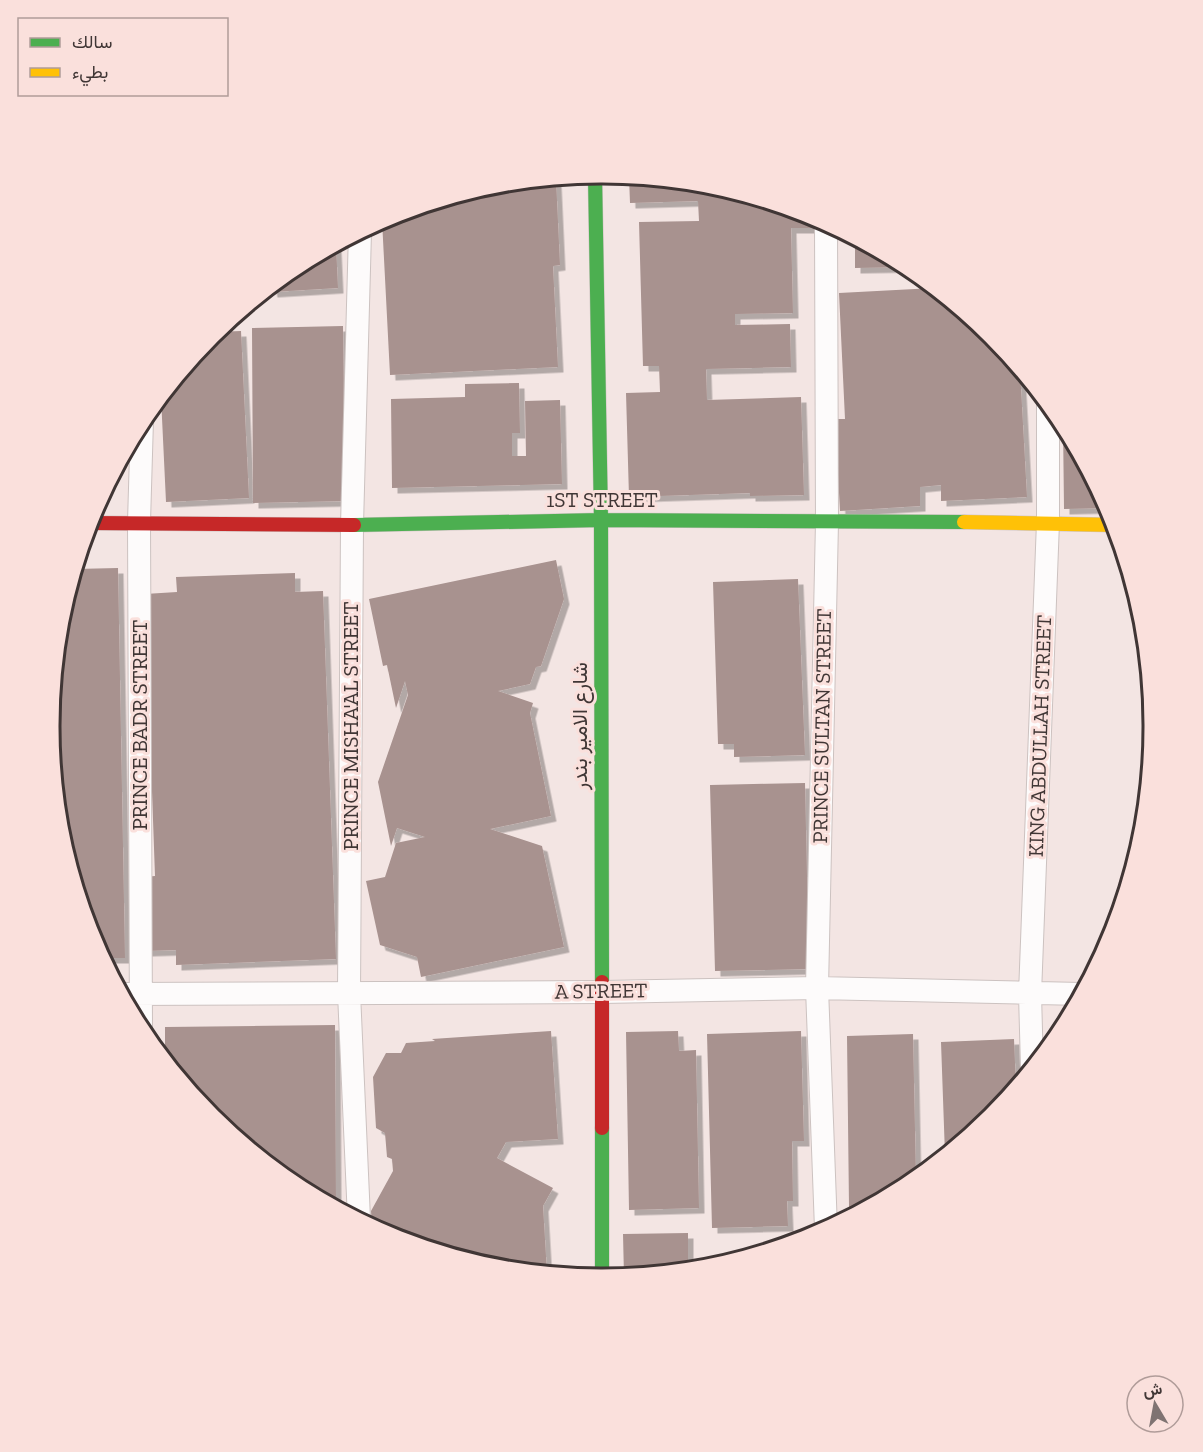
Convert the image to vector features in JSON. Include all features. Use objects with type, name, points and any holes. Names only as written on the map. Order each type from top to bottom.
[{"type":"street","name":"شارع الامير بندر","points":[[595,184],[601,520],[602,1268]]},
{"type":"street","name":"PRINCE SULTAN STREET","points":[[826,233],[826,522],[817,988],[826,1219]]},
{"type":"street","name":"PRINCE MISHA'AL STREET","points":[[359,1210],[349,993],[352,525],[360,241]]},
{"type":"street","name":"KING ABDULLAH STREET","points":[[1032,1055],[1030,994],[1048,522],[1048,419]]},
{"type":"street","name":"PRINCE BADR STREET","points":[[132,994],[141,441]]},
{"type":"street","name":"1ST STREET","points":[[100,523],[352,525],[601,520],[1048,522],[1104,525]]},
{"type":"street","name":"A STREET","points":[[132,994],[602,992],[817,988],[1072,994]]},
{"type":"building","points":[[629,186],[672,189],[742,203],[811,227],[791,228],[793,313],[735,314],[735,325],[790,324],[791,367],[706,369],[707,400],[801,397],[804,495],[750,496],[750,493],[629,497],[626,393],[660,392],[659,366],[643,366],[639,222],[699,221],[698,201],[630,203]]},
{"type":"building","points":[[556,187],[560,265],[553,266],[558,367],[390,375],[383,231],[427,213],[461,203],[531,189]]},
{"type":"building","points":[[855,248],[888,267],[855,268]]},
{"type":"building","points":[[336,254],[338,288],[278,292]]},
{"type":"building","points":[[920,289],[959,319],[1009,369],[1021,383],[1027,497],[941,501],[941,485],[920,487],[920,506],[840,511],[835,419],[845,419],[839,293]]},
{"type":"building","points":[[343,326],[345,501],[253,503],[252,328]]},
{"type":"building","points":[[231,331],[241,331],[249,498],[166,502],[162,410],[194,369]]},
{"type":"building","points":[[519,383],[520,433],[512,433],[512,456],[526,456],[525,401],[560,400],[562,484],[392,488],[391,399],[465,397],[465,384]]},
{"type":"building","points":[[1063,444],[1097,508],[1064,509]]},
{"type":"building","points":[[556,560],[564,599],[541,666],[536,667],[530,684],[498,691],[533,703],[530,713],[551,816],[490,829],[542,846],[564,947],[421,977],[417,957],[380,945],[366,881],[385,877],[396,843],[425,837],[397,828],[391,846],[378,782],[408,695],[405,681],[396,708],[387,665],[383,666],[369,599]]},
{"type":"building","points":[[118,568],[125,958],[113,958],[89,900],[70,832],[61,761],[61,691],[65,655],[70,620],[84,569]]},
{"type":"building","points":[[295,573],[295,592],[323,591],[336,959],[176,965],[176,950],[145,951],[143,877],[155,876],[145,594],[177,592],[176,577]]},
{"type":"building","points":[[798,579],[805,755],[734,757],[734,744],[718,744],[713,582]]},
{"type":"building","points":[[805,783],[809,969],[715,971],[710,785]]},
{"type":"building","points":[[335,1025],[336,1198],[272,1156],[219,1109],[194,1083],[165,1046],[165,1027]]},
{"type":"building","points":[[551,1031],[558,1139],[506,1142],[497,1158],[553,1188],[543,1206],[546,1264],[461,1249],[427,1239],[371,1216],[371,1211],[393,1171],[392,1159],[387,1157],[385,1133],[376,1128],[373,1077],[386,1053],[401,1053],[406,1043],[435,1041],[432,1039]]},
{"type":"building","points":[[678,1031],[679,1051],[696,1050],[699,1208],[629,1210],[626,1032]]},
{"type":"building","points":[[801,1031],[804,1141],[792,1141],[793,1201],[787,1201],[788,1226],[712,1228],[707,1034]]},
{"type":"building","points":[[913,1034],[916,1167],[850,1207],[849,1207],[847,1036]]},
{"type":"building","points":[[1014,1039],[1016,1075],[984,1109],[945,1145],[941,1042]]},
{"type":"building","points":[[688,1233],[688,1260],[624,1267],[623,1234]]},
{"type":"traffic: fast","points":[[595,184],[601,520],[602,982]]},
{"type":"traffic: fast","points":[[354,525],[601,520],[964,522]]},
{"type":"traffic: fast","points":[[602,1128],[602,1268]]},
{"type":"traffic: slow","points":[[964,522],[1104,525]]},
{"type":"traffic: jam","points":[[100,523],[354,525]]},
{"type":"traffic: jam","points":[[602,982],[602,1128]]}]
